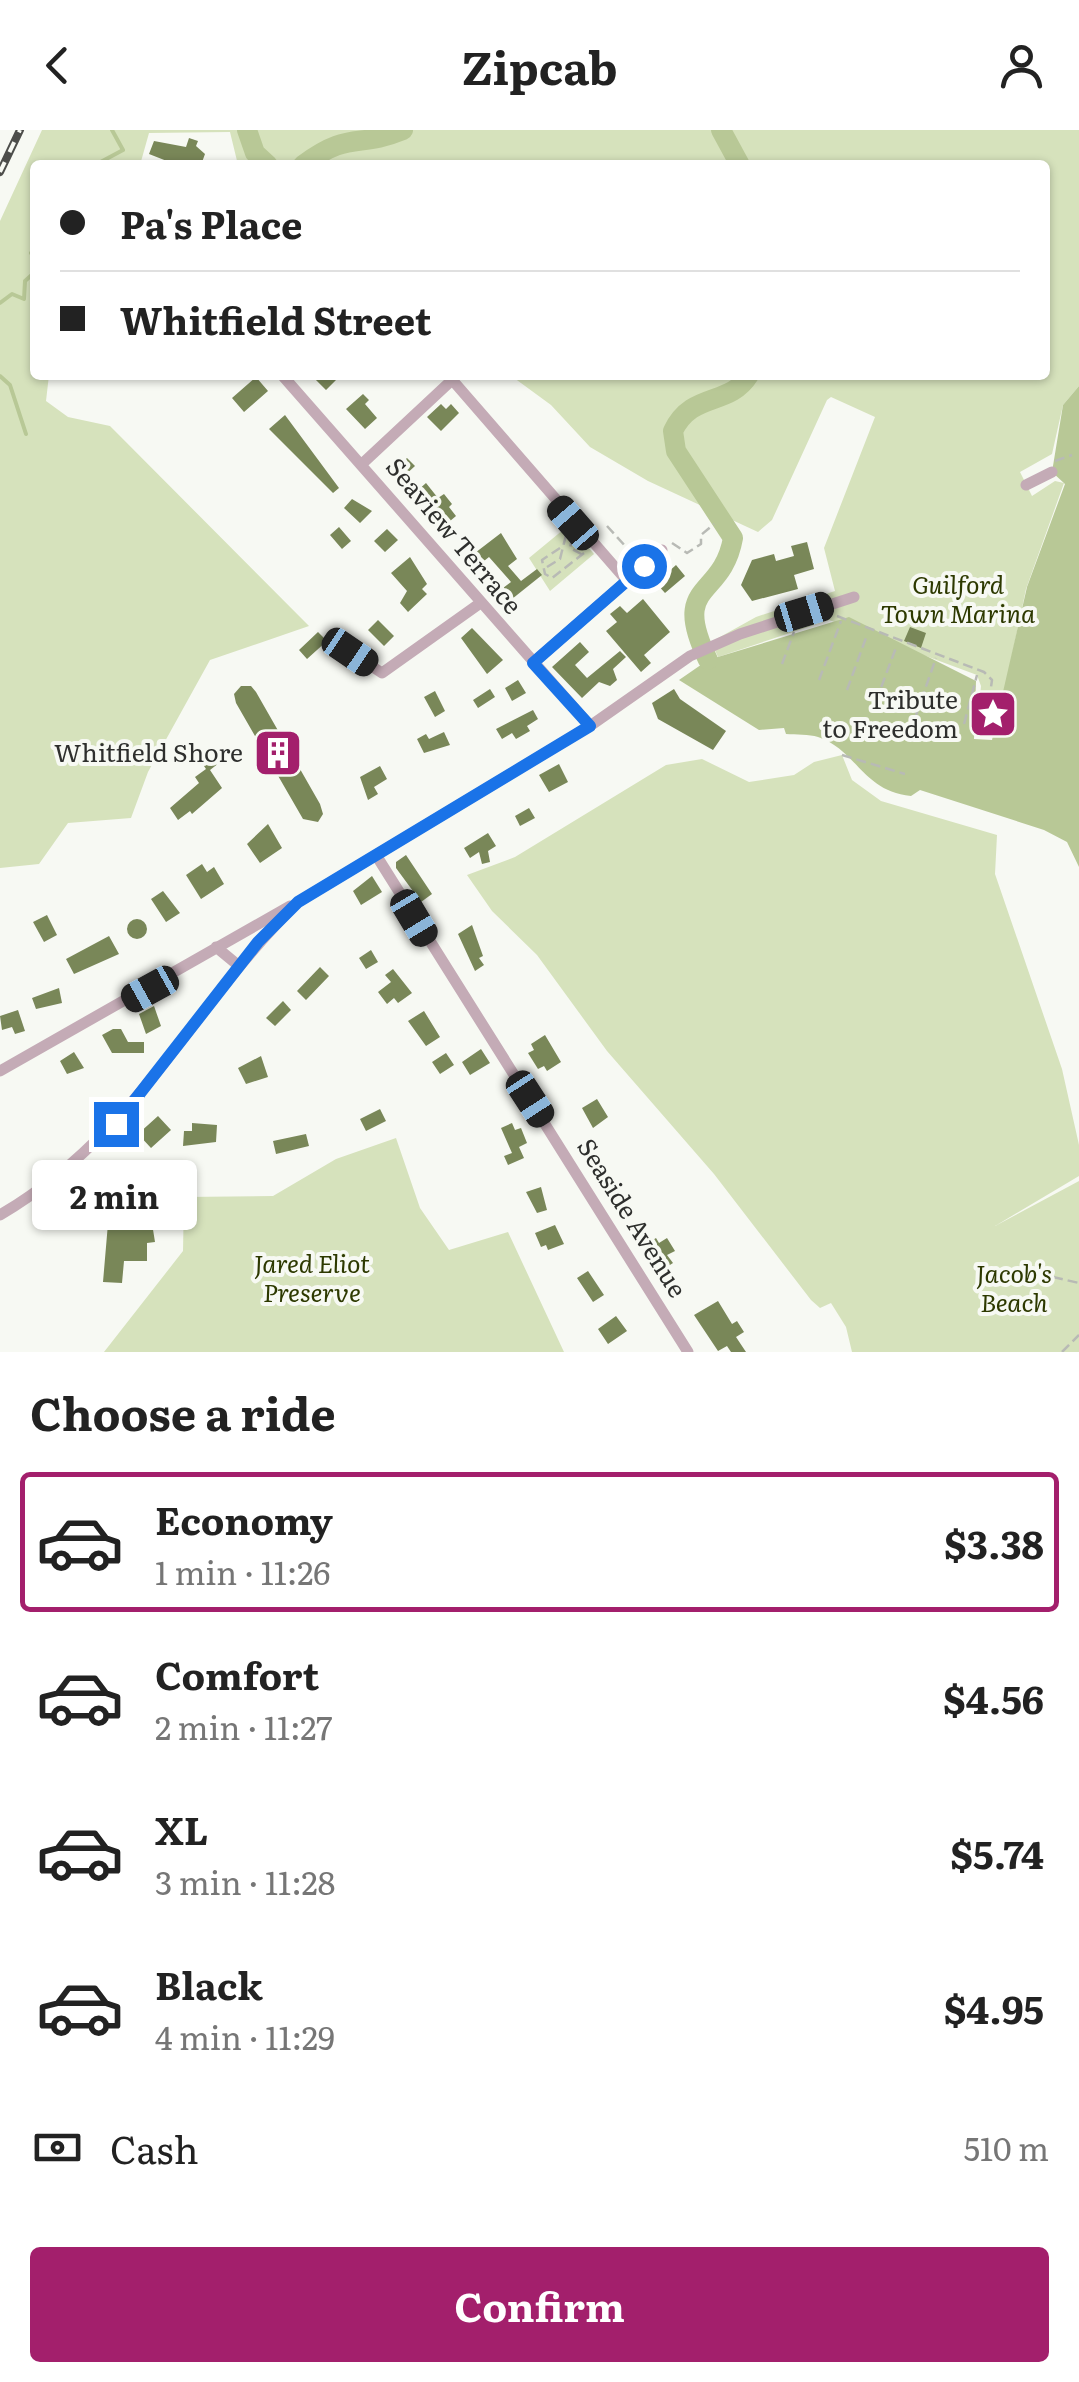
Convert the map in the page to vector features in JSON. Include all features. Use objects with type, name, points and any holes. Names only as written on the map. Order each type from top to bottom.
[{"type":"street","name":"Seaview Terrace","points":[[287,380],[362,462],[478,604],[590,726]]},
{"type":"street","points":[[362,462],[447,380]]},
{"type":"street","points":[[453,380],[627,581]]},
{"type":"street","points":[[1026,485],[1052,472]]},
{"type":"street","points":[[533,663],[666,546]]},
{"type":"street","points":[[0,1071],[298,902],[590,726],[690,656],[854,597]]},
{"type":"street","points":[[350,652],[382,673],[478,604]]},
{"type":"street","name":"Seaside Avenue","points":[[376,855],[688,1352]]},
{"type":"street","points":[[0,1215],[33,1196],[116,1124],[239,966],[298,902]]},
{"type":"street","points":[[216,947],[239,966]]},
{"type":"path","points":[[666,546],[686,553],[700,544],[701,535],[714,524]]},
{"type":"path","points":[[606,526],[627,548]]},
{"type":"path","points":[[569,536],[570,548],[581,557],[556,578],[545,574],[544,558],[560,548],[569,536]]},
{"type":"path","points":[[546,567],[559,561],[560,548]]},
{"type":"path","points":[[836,616],[984,672],[992,680],[988,708]]},
{"type":"path","points":[[819,680],[841,621]]},
{"type":"path","points":[[782,664],[794,632]]},
{"type":"path","points":[[847,690],[867,635]]},
{"type":"path","points":[[876,701],[897,645]]},
{"type":"path","points":[[916,715],[936,658]]},
{"type":"path","points":[[964,724],[977,676]]},
{"type":"path","points":[[842,755],[905,774]]},
{"type":"path","points":[[1053,1276],[1079,1282]]},
{"type":"path","points":[[1062,1352],[1079,1335]]},
{"type":"green space","name":"Guilford Town Marina","points":[[42,130],[1079,130],[1079,386],[1063,405],[1052,454],[1020,472],[1032,496],[1055,481],[1064,483],[1026,589],[997,726],[987,736],[977,727],[981,686],[977,675],[829,620],[718,657],[711,642],[756,617],[835,591],[824,548],[875,417],[831,397],[827,400],[772,520],[758,532],[648,481],[590,447],[551,405],[517,380],[1050,380],[1050,160],[237,160],[230,132],[149,133],[141,160],[30,160],[30,380],[48,380],[46,401],[68,417],[110,426],[309,626],[210,660],[148,772],[131,818],[68,823],[39,864],[0,868],[0,221]]},
{"type":"green space","points":[[569,525],[594,554],[550,591],[529,558]]},
{"type":"green space","name":"Jacob's Beach","points":[[842,755],[852,780],[881,801],[997,835],[995,874],[1062,1069],[1079,1145],[1079,1176],[995,1226],[1079,1181],[1079,1352],[852,1352],[846,1327],[831,1303],[820,1308],[811,1300],[714,1174],[607,1051],[537,955],[492,911],[467,875],[515,857],[666,765],[702,759],[749,782],[794,775],[814,762]]},
{"type":"green space","name":"Jared Eliot Preserve","points":[[396,1138],[420,1208],[449,1250],[508,1232],[564,1352],[104,1352],[183,1251],[184,1197],[273,1196],[336,1159]]},
{"type":"shaded area","points":[[1079,386],[1079,867],[1067,842],[1044,830],[920,790],[911,796],[895,793],[870,779],[831,743],[814,736],[786,734],[784,728],[759,730],[679,680],[708,660],[849,617],[976,681],[974,739],[992,740],[1027,587],[1065,484],[1052,472],[1063,405]]},
{"type":"building","points":[[189,138],[198,141],[196,146],[205,154],[203,160],[164,160],[149,154],[154,141],[186,147]]},
{"type":"building","points":[[253,380],[259,380],[268,391],[244,412],[232,398]]},
{"type":"building","points":[[316,380],[336,380],[326,390]]},
{"type":"building","points":[[363,394],[369,400],[365,404],[377,418],[365,429],[346,409]]},
{"type":"building","points":[[441,404],[446,409],[451,404],[459,413],[441,431],[427,417]]},
{"type":"building","points":[[285,415],[339,488],[333,493],[269,429]]},
{"type":"building","points":[[407,458],[415,466],[403,477],[395,469]]},
{"type":"building","points":[[426,483],[438,498],[444,494],[452,504],[449,507],[456,516],[443,527],[417,491]]},
{"type":"building","points":[[352,499],[372,511],[360,523],[344,508]]},
{"type":"building","points":[[339,527],[351,541],[342,549],[330,535]]},
{"type":"building","points":[[387,529],[398,540],[385,552],[374,541]]},
{"type":"building","points":[[501,533],[517,559],[508,566],[521,581],[537,569],[542,575],[512,599],[503,588],[511,582],[489,557],[479,565],[471,556]]},
{"type":"building","points":[[807,542],[814,569],[794,575],[798,589],[752,601],[741,585],[752,560],[774,554],[776,561],[794,556],[791,546]]},
{"type":"building","points":[[410,557],[427,584],[422,589],[427,594],[408,612],[400,603],[407,591],[391,573]]},
{"type":"building","points":[[676,565],[685,576],[665,593],[656,583]]},
{"type":"building","points":[[643,599],[670,632],[644,655],[651,663],[641,672],[606,631],[617,622],[610,614],[620,606],[627,613]]},
{"type":"building","points":[[378,620],[394,636],[384,646],[368,630]]},
{"type":"building","points":[[910,627],[926,633],[921,648],[904,641]]},
{"type":"building","points":[[472,628],[503,660],[487,674],[461,638]]},
{"type":"building","points":[[318,632],[327,641],[307,659],[299,650]]},
{"type":"building","points":[[580,642],[589,652],[575,665],[587,678],[620,651],[626,657],[613,669],[617,680],[610,686],[599,682],[582,698],[552,667]]},
{"type":"building","points":[[518,680],[526,693],[512,701],[505,688]]},
{"type":"building","name":"Whitfield Shore","points":[[241,686],[251,686],[256,692],[320,804],[323,814],[318,822],[303,819],[236,703],[234,694]]},
{"type":"building","points":[[490,689],[495,697],[478,708],[473,700]]},
{"type":"building","points":[[674,689],[680,699],[726,731],[713,750],[658,719],[652,703]]},
{"type":"building","points":[[435,691],[445,711],[435,717],[424,697]]},
{"type":"building","points":[[533,710],[538,719],[527,726],[530,731],[516,739],[512,733],[502,739],[496,729]]},
{"type":"building","points":[[444,732],[450,745],[424,753],[417,739],[426,734],[429,739]]},
{"type":"building","points":[[211,752],[219,763],[210,770],[222,788],[192,814],[190,811],[178,820],[170,808],[199,783],[195,777],[206,769],[200,760]]},
{"type":"building","points":[[559,764],[568,782],[549,792],[539,775]]},
{"type":"building","points":[[380,766],[387,779],[374,787],[378,794],[368,800],[360,777]]},
{"type":"building","points":[[529,808],[535,818],[520,826],[515,816]]},
{"type":"building","points":[[268,824],[282,848],[260,863],[247,844]]},
{"type":"building","points":[[488,833],[496,846],[488,851],[490,862],[482,864],[479,852],[470,858],[464,848]]},
{"type":"building","points":[[406,855],[432,894],[421,902],[396,868],[396,862]]},
{"type":"building","points":[[202,864],[207,872],[214,867],[224,884],[201,899],[186,875]]},
{"type":"building","points":[[372,876],[382,892],[361,905],[353,891]]},
{"type":"building","points":[[163,891],[180,913],[166,922],[151,899]]},
{"type":"building","points":[[47,915],[57,935],[44,942],[33,922]]},
{"type":"building","points":[[137,919],[147,929],[137,939],[127,929]]},
{"type":"building","points":[[472,925],[484,965],[475,971],[458,934]]},
{"type":"building","points":[[109,936],[119,954],[74,974],[66,959]]},
{"type":"building","points":[[371,950],[378,962],[366,969],[359,958]]},
{"type":"building","points":[[320,967],[329,976],[306,1000],[297,991]]},
{"type":"building","points":[[393,969],[412,993],[398,1003],[394,998],[387,1004],[378,992],[391,982],[385,975]]},
{"type":"building","points":[[59,988],[62,1003],[36,1009],[32,998]]},
{"type":"building","points":[[283,1001],[291,1010],[275,1026],[266,1018]]},
{"type":"building","points":[[154,1006],[161,1026],[146,1034],[139,1014]]},
{"type":"building","points":[[18,1010],[25,1031],[15,1034],[12,1027],[2,1030],[0,1016]]},
{"type":"building","points":[[424,1011],[440,1037],[426,1046],[408,1021]]},
{"type":"building","points":[[121,1029],[128,1042],[144,1042],[144,1053],[112,1053],[102,1035]]},
{"type":"building","points":[[545,1035],[561,1062],[547,1071],[544,1066],[538,1069],[528,1053],[534,1050],[531,1044]]},
{"type":"building","points":[[481,1049],[490,1063],[470,1075],[462,1062]]},
{"type":"building","points":[[74,1052],[84,1068],[67,1074],[60,1061]]},
{"type":"building","points":[[446,1053],[454,1065],[440,1074],[432,1062]]},
{"type":"building","points":[[261,1056],[268,1077],[246,1084],[238,1068]]},
{"type":"building","points":[[597,1099],[608,1117],[593,1128],[582,1108]]},
{"type":"building","points":[[380,1109],[386,1121],[366,1131],[360,1119]]},
{"type":"building","points":[[158,1116],[171,1130],[151,1148],[138,1134]]},
{"type":"building","points":[[192,1123],[217,1125],[216,1142],[183,1146],[184,1131],[192,1131]]},
{"type":"building","points":[[512,1123],[515,1130],[521,1128],[527,1143],[519,1147],[524,1158],[508,1165],[504,1156],[512,1153],[501,1128]]},
{"type":"building","points":[[306,1134],[309,1146],[276,1154],[273,1141]]},
{"type":"building","points":[[147,1176],[147,1217],[151,1217],[155,1242],[147,1243],[147,1261],[124,1261],[122,1283],[103,1282],[110,1200],[115,1201],[116,1192],[137,1194],[137,1178]]},
{"type":"building","points":[[541,1187],[547,1210],[537,1213],[526,1192]]},
{"type":"building","points":[[555,1225],[564,1244],[548,1250],[546,1245],[541,1247],[535,1233]]},
{"type":"building","points":[[656,1238],[659,1243],[667,1238],[675,1251],[667,1255],[673,1263],[662,1270],[644,1253],[648,1250],[645,1245]]},
{"type":"building","points":[[588,1271],[604,1295],[593,1302],[577,1278]]},
{"type":"building","points":[[718,1301],[732,1324],[737,1321],[744,1332],[736,1337],[746,1352],[731,1352],[727,1346],[718,1351],[694,1315]]},
{"type":"building","points":[[616,1316],[627,1331],[608,1344],[598,1329]]},
{"type":"waterway","points":[[104,160],[123,150],[112,130]]},
{"type":"waterway","points":[[247,130],[255,153],[263,160]]},
{"type":"waterway","points":[[310,160],[332,147],[403,130]]},
{"type":"waterway","points":[[721,130],[737,160]]},
{"type":"waterway","points":[[0,303],[12,294],[24,299],[25,281],[30,276]]},
{"type":"waterway","points":[[0,376],[10,385],[26,434]]},
{"type":"waterway","points":[[708,660],[698,635],[696,603],[727,558],[733,538],[676,451],[673,431],[690,410],[731,392],[745,380]]},
{"type":"railway","points":[[0,172],[20,130]]},
{"type":"place","name":"Tribute to Freedom","points":[[993,714]]},
{"type":"place","name":"Whitfield Shore","points":[[278,753]]},
{"type":"route","points":[[116,1124],[258,942],[298,902],[590,726],[533,663],[644,566]]}]
